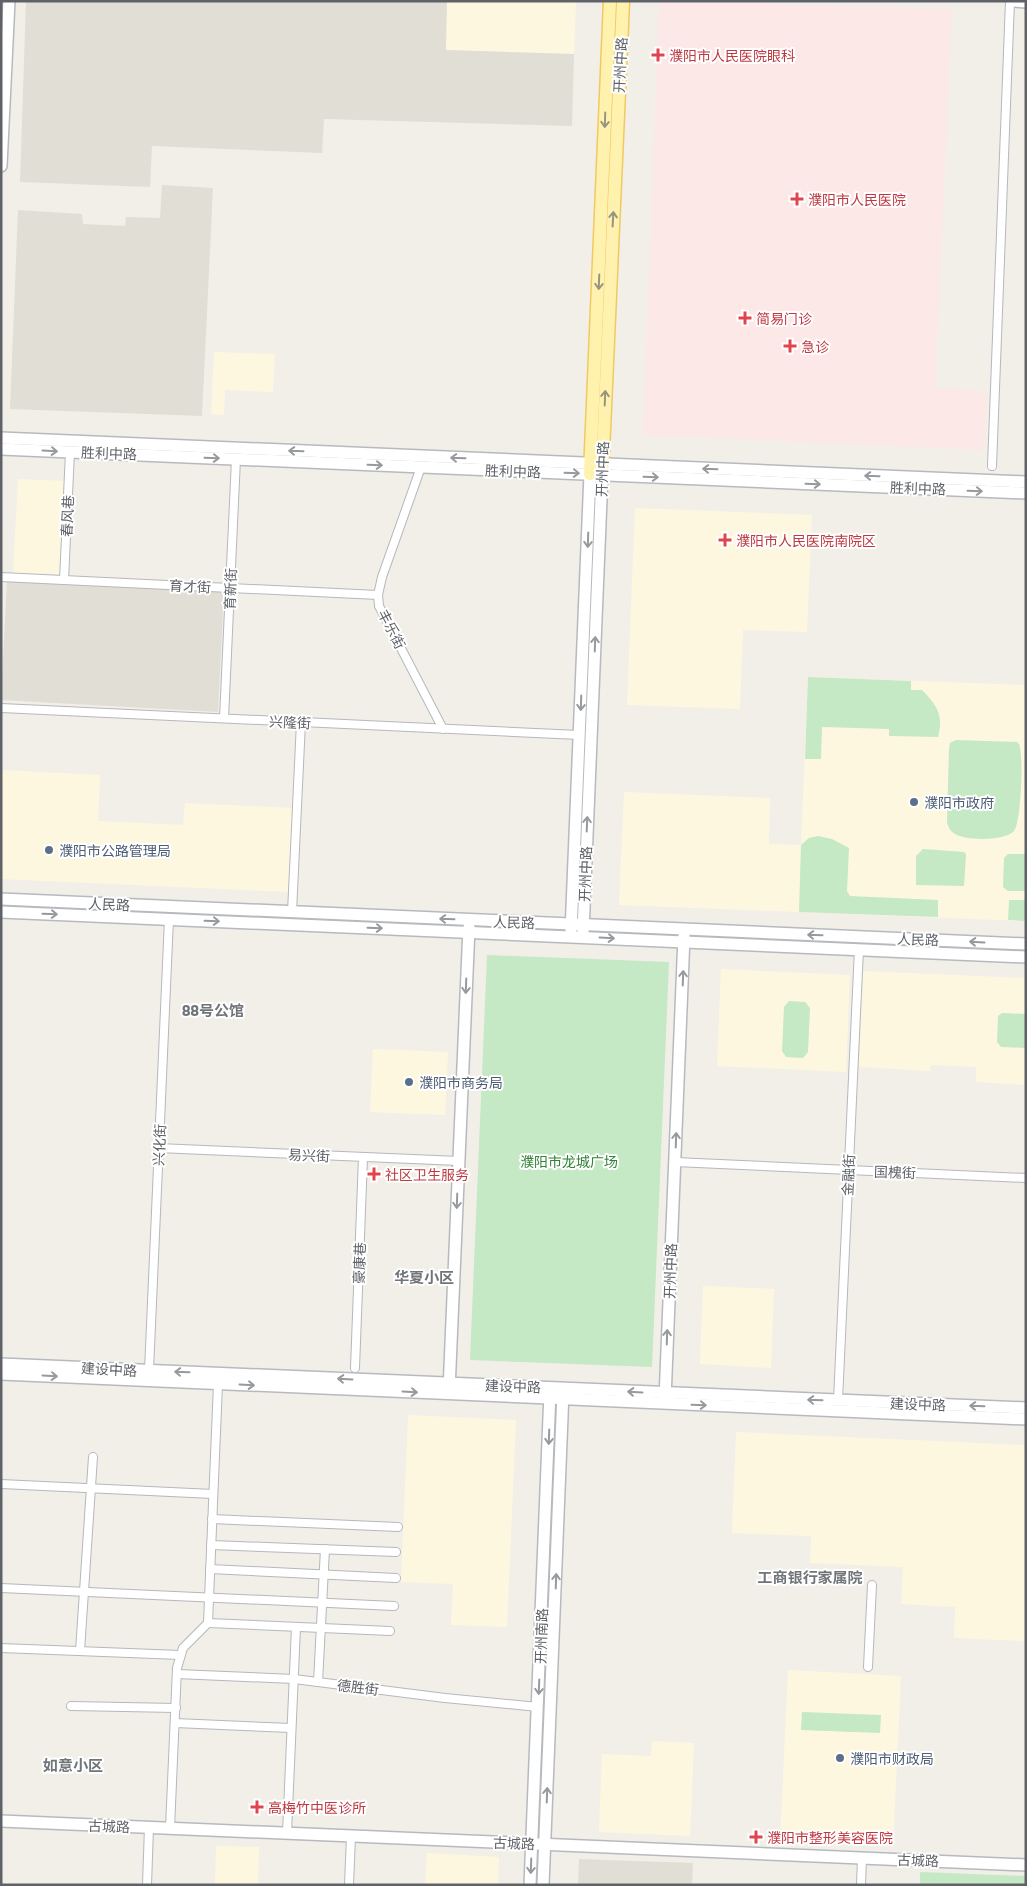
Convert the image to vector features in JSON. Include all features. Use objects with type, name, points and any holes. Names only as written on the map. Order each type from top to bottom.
[{"type":"main road","points":[[1,166],[8,1]]},
{"type":"main road","name":"开州中路","points":[[577,924],[597,469],[610,1]]},
{"type":"main road","name":"开州中路","points":[[577,937],[580,736],[623,1]]},
{"type":"main road","points":[[1014,1],[1026,2]]},
{"type":"main road","name":"胜利中路","points":[[1,438],[1026,493]]},
{"type":"main road","name":"胜利中路","points":[[1,449],[421,467],[597,469],[1026,482]]},
{"type":"main road","name":"人民路","points":[[1,900],[1026,944]]},
{"type":"main road","name":"人民路","points":[[1,912],[1026,957]]},
{"type":"main road","points":[[449,1389],[469,920]]},
{"type":"main road","name":"开州中路","points":[[665,1398],[685,929]]},
{"type":"main road","name":"建设中路","points":[[1,1364],[149,1370],[449,1389]]},
{"type":"main road","name":"建设中路","points":[[1,1374],[218,1384],[449,1389],[665,1398],[1026,1419]]},
{"type":"main road","name":"开州南路","points":[[530,1885],[550,1393]]},
{"type":"main road","name":"开州南路","points":[[543,1885],[563,1394]]},
{"type":"main road","name":"建设中路","points":[[665,1398],[838,1400],[1026,1408]]},
{"type":"main road","name":"古城路","points":[[1,1821],[1026,1865]]},
{"type":"street","points":[[992,466],[1010,1]]},
{"type":"street","name":"春风巷","points":[[64,580],[70,452]]},
{"type":"street","name":"育新街","points":[[224,718],[236,459]]},
{"type":"street","name":"丰乐街","points":[[421,467],[382,577],[378,595],[379,606],[443,729]]},
{"type":"street","name":"育才街","points":[[1,577],[378,595]]},
{"type":"street","name":"兴隆街","points":[[1,708],[580,736]]},
{"type":"street","points":[[292,912],[300,722]]},
{"type":"street","name":"兴化街","points":[[149,1370],[169,919]]},
{"type":"street","name":"金融街","points":[[838,1400],[859,949]]},
{"type":"street","name":"易兴街","points":[[158,1148],[459,1161]]},
{"type":"street","name":"豪康巷","points":[[355,1368],[364,1157]]},
{"type":"street","name":"国槐街","points":[[675,1162],[1026,1178]]},
{"type":"street","points":[[170,1828],[177,1674],[180,1655],[183,1648],[208,1623],[218,1384]]},
{"type":"street","points":[[80,1651],[93,1457]]},
{"type":"street","points":[[1,1484],[214,1494]]},
{"type":"street","points":[[212,1519],[398,1527]]},
{"type":"street","points":[[211,1545],[396,1552]]},
{"type":"street","points":[[318,1682],[325,1550]]},
{"type":"street","points":[[210,1569],[396,1578]]},
{"type":"street","points":[[868,1667],[872,1585]]},
{"type":"street","points":[[1,1588],[209,1596],[394,1606]]},
{"type":"street","points":[[208,1623],[390,1631]]},
{"type":"street","points":[[287,1833],[296,1627]]},
{"type":"street","points":[[1,1648],[180,1655]]},
{"type":"street","name":"德胜街","points":[[177,1674],[294,1679],[445,1698],[538,1706]]},
{"type":"street","points":[[71,1706],[176,1708]]},
{"type":"street","points":[[175,1724],[291,1728]]},
{"type":"street","points":[[147,1885],[149,1827]]},
{"type":"street","points":[[349,1885],[351,1836]]},
{"type":"street","points":[[861,1885],[862,1858]]},
{"type":"shaded area","points":[[26,1],[447,1],[446,50],[574,54],[572,126],[324,119],[322,153],[152,146],[150,187],[20,182]]},
{"type":"shaded area","points":[[447,1],[576,1],[574,54],[445,50]]},
{"type":"shaded area","name":"濮阳市人民医院","points":[[659,1],[952,9],[935,388],[987,391],[984,450],[643,435]]},
{"type":"shaded area","points":[[162,185],[213,188],[202,416],[10,409],[18,210],[82,214],[83,224],[125,226],[126,217],[160,218]]},
{"type":"shaded area","points":[[214,352],[275,354],[273,392],[225,390],[224,415],[211,414]]},
{"type":"shaded area","points":[[18,479],[66,481],[61,575],[13,573]]},
{"type":"shaded area","points":[[635,508],[812,515],[807,632],[743,630],[740,709],[627,705]]},
{"type":"shaded area","points":[[7,579],[224,590],[218,712],[1,700]]},
{"type":"shaded area","name":"濮阳市政府","points":[[808,677],[1026,685],[1026,921],[619,905],[624,792],[770,798],[769,844],[801,845]]},
{"type":"shaded area","points":[[1,770],[100,775],[98,821],[183,825],[185,803],[294,808],[290,892],[1,879]]},
{"type":"shaded area","points":[[721,969],[850,975],[846,1072],[717,1066]]},
{"type":"shaded area","points":[[863,971],[1026,978],[1026,1085],[976,1082],[976,1067],[931,1065],[930,1071],[859,1067]]},
{"type":"shaded area","name":"濮阳市商务局","points":[[373,1049],[448,1052],[445,1115],[370,1112]]},
{"type":"shaded area","points":[[703,1286],[774,1289],[771,1368],[700,1364]]},
{"type":"shaded area","points":[[408,1415],[516,1420],[507,1627],[451,1625],[453,1584],[401,1582]]},
{"type":"shaded area","points":[[736,1432],[1026,1445],[1026,1641],[954,1638],[955,1607],[901,1604],[903,1567],[810,1563],[811,1536],[732,1533]]},
{"type":"shaded area","name":"濮阳市财政局","points":[[788,1670],[901,1676],[893,1846],[780,1841]]},
{"type":"shaded area","points":[[652,1741],[694,1743],[690,1836],[599,1832],[602,1754],[651,1756]]},
{"type":"shaded area","points":[[216,1846],[259,1847],[258,1885],[215,1885]]},
{"type":"shaded area","points":[[427,1853],[499,1857],[498,1885],[425,1885]]},
{"type":"shaded area","points":[[579,1859],[693,1863],[692,1885],[578,1885]]},
{"type":"green space","points":[[808,677],[911,681],[911,690],[922,690],[938,711],[940,730],[938,737],[889,736],[889,729],[822,727],[821,759],[805,759]]},
{"type":"green space","points":[[956,740],[1017,742],[1019,744],[1021,750],[1020,803],[1014,831],[1009,834],[1003,837],[986,839],[968,838],[955,834],[949,827],[947,822],[949,749],[950,743]]},
{"type":"green space","points":[[818,836],[832,839],[849,848],[847,891],[850,896],[938,900],[938,917],[799,912],[801,845],[809,838]]},
{"type":"green space","points":[[923,849],[964,852],[966,854],[964,886],[916,885],[916,856]]},
{"type":"green space","points":[[1008,854],[1026,854],[1026,891],[1008,891],[1003,887],[1004,858]]},
{"type":"green space","points":[[1009,900],[1026,900],[1026,921],[1008,920]]},
{"type":"green space","name":"濮阳市龙城广场","points":[[487,955],[669,962],[652,1367],[470,1360]]},
{"type":"green space","points":[[789,1001],[805,1002],[810,1008],[808,1052],[803,1058],[786,1057],[782,1051],[784,1007]]},
{"type":"green space","points":[[1002,1013],[1026,1014],[1026,1048],[1001,1047],[997,1042],[998,1016]]},
{"type":"green space","points":[[802,1712],[881,1715],[880,1733],[801,1730]]},
{"type":"green space","points":[[920,1872],[1026,1876],[1026,1885],[920,1885]]},
{"type":"place","name":"濮阳市人民医院眼科","points":[[658,55]]},
{"type":"place","name":"濮阳市人民医院","points":[[797,199]]},
{"type":"place","name":"简易门诊","points":[[745,318]]},
{"type":"place","name":"急诊","points":[[790,346]]},
{"type":"place","name":"濮阳市人民医院南院区","points":[[725,540]]},
{"type":"place","name":"濮阳市政府","points":[[914,802]]},
{"type":"place","name":"濮阳市公路管理局","points":[[49,850]]},
{"type":"place","name":"濮阳市商务局","points":[[409,1082]]},
{"type":"place","name":"社区卫生服务","points":[[374,1174]]},
{"type":"place","name":"濮阳市财政局","points":[[840,1758]]},
{"type":"place","name":"高梅竹中医诊所","points":[[257,1807]]},
{"type":"place","name":"濮阳市整形美容医院","points":[[756,1837]]},
{"type":"district","name":"88号公馆","points":[[213,1010]]},
{"type":"district","name":"华夏小区","points":[[424,1277]]},
{"type":"district","name":"工商银行家属院","points":[[810,1577]]},
{"type":"district","name":"如意小区","points":[[73,1765]]}]
